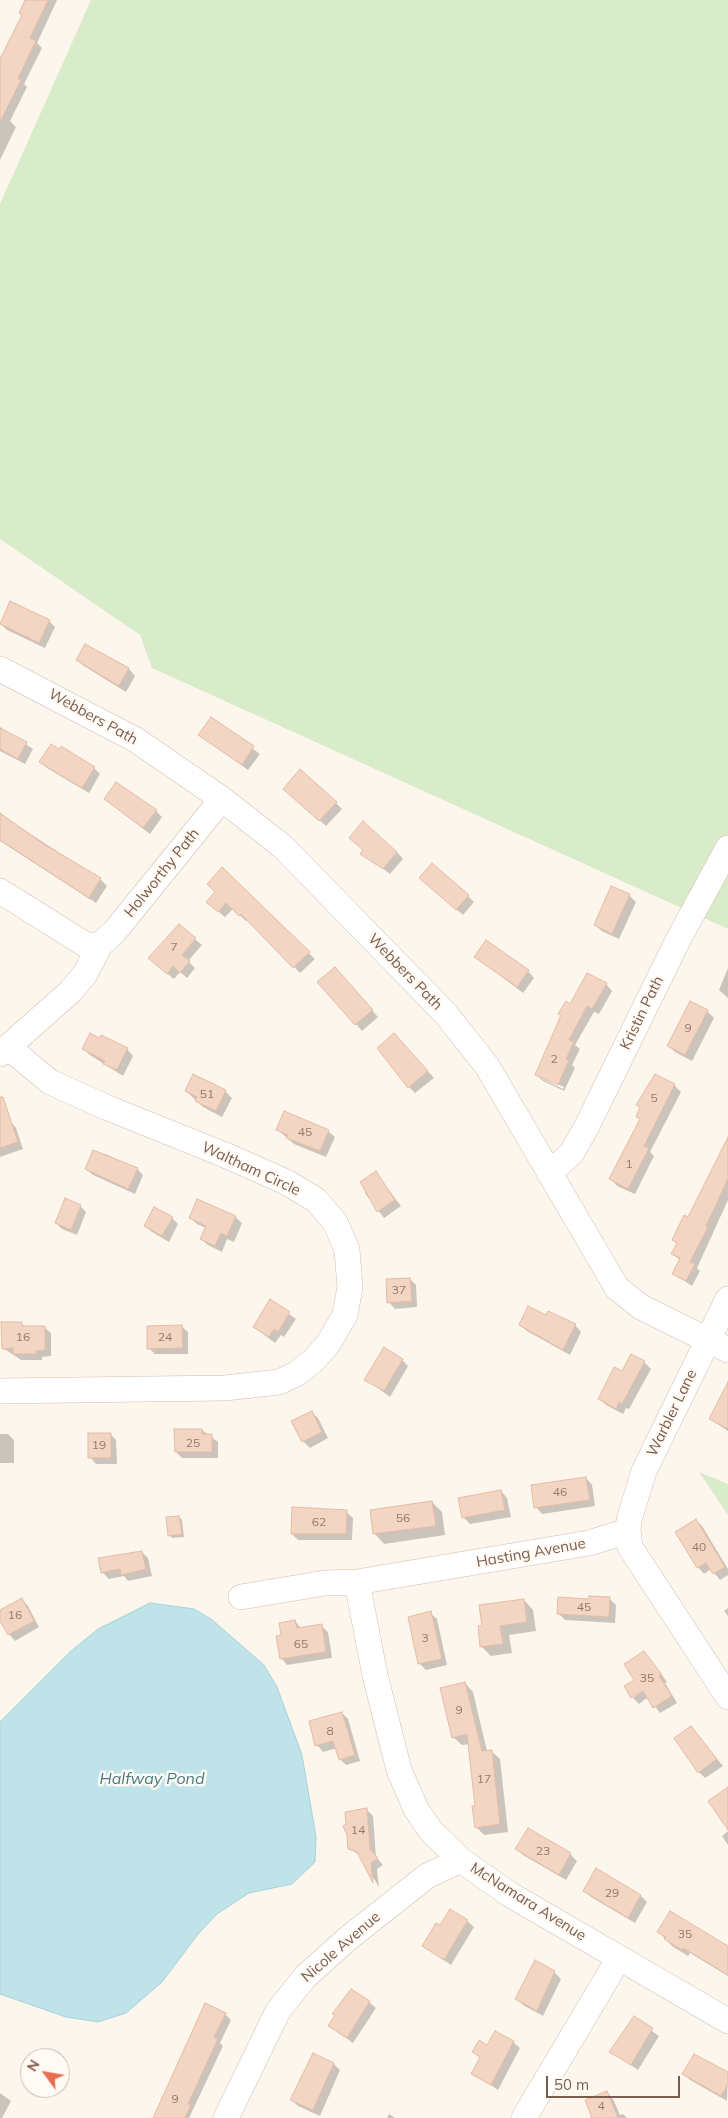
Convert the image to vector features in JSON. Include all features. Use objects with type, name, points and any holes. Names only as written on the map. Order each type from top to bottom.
[{"type":"street","name":"Webbers Path","points":[[0,669],[136,740],[222,799],[282,846],[446,1013],[488,1066],[617,1288],[636,1303],[718,1345]]},
{"type":"street","name":"Holworthy Path","points":[[4,1051],[70,991],[85,974],[100,945],[115,931],[222,799]]},
{"type":"street","name":"Kristin Path","points":[[549,1173],[571,1154],[586,1128],[678,940],[728,848]]},
{"type":"street","points":[[0,891],[86,945],[100,945]]},
{"type":"street","name":"Waltham Circle","points":[[0,1391],[225,1388],[279,1382],[296,1374],[313,1361],[328,1344],[345,1315],[350,1287],[347,1250],[335,1222],[316,1200],[286,1182],[233,1158],[108,1108],[50,1082],[4,1051]]},
{"type":"street","name":"Warbler Lane","points":[[628,1531],[629,1520],[644,1471],[718,1345],[728,1299]]},
{"type":"street","points":[[628,1531],[630,1547],[728,1697]]},
{"type":"street","name":"Hasting Avenue","points":[[241,1597],[325,1583],[358,1582],[589,1543],[628,1531]]},
{"type":"street","name":"McNamara Avenue","points":[[358,1582],[375,1676],[399,1770],[416,1809],[431,1831],[461,1860],[509,1894],[728,2021]]},
{"type":"street","name":"Nicole Avenue","points":[[226,2118],[278,2011],[305,1977],[346,1940],[427,1876],[461,1860]]},
{"type":"street","points":[[524,2118],[619,1958]]},
{"type":"green space","points":[[91,0],[728,0],[728,929],[152,668],[140,635],[0,539],[0,204]]},
{"type":"green space","points":[[699,1472],[728,1484],[728,1515]]},
{"type":"water","name":"Halfway Pond","points":[[150,1603],[194,1609],[211,1619],[264,1665],[277,1687],[302,1755],[316,1837],[315,1862],[292,1884],[249,1893],[217,1914],[199,1933],[162,1982],[126,2013],[98,2022],[66,2017],[0,1994],[0,1722],[70,1652],[98,1629]]},
{"type":"building","points":[[25,0],[48,0],[30,38],[36,41],[18,78],[21,80],[0,122],[0,59],[22,15],[19,13]]},
{"type":"building","points":[[10,601],[50,620],[39,643],[0,624]]},
{"type":"building","points":[[85,644],[129,668],[119,686],[76,660]]},
{"type":"building","points":[[211,717],[254,746],[242,765],[198,735]]},
{"type":"building","points":[[0,728],[27,742],[18,759],[0,749]]},
{"type":"building","points":[[51,744],[59,749],[61,746],[95,767],[82,788],[39,762]]},
{"type":"building","points":[[300,769],[337,802],[319,821],[283,789]]},
{"type":"building","points":[[116,782],[157,810],[143,828],[104,799]]},
{"type":"building","points":[[0,813],[42,843],[101,878],[89,898],[0,840]]},
{"type":"building","points":[[363,821],[397,852],[383,869],[360,854],[363,850],[349,838]]},
{"type":"building","points":[[432,863],[469,895],[456,910],[419,878]]},
{"type":"building","points":[[222,867],[310,952],[293,968],[241,914],[239,916],[226,903],[218,912],[206,902],[215,892],[207,884]]},
{"type":"building","points":[[611,886],[630,894],[612,934],[594,925]]},
{"type":"building","points":[[179,924],[196,938],[182,955],[190,961],[180,973],[173,966],[167,974],[148,958]]},
{"type":"building","points":[[486,940],[529,970],[517,987],[474,957]]},
{"type":"building","points":[[335,967],[373,1010],[355,1025],[317,982]]},
{"type":"building","points":[[587,973],[607,983],[592,1009],[587,1006],[569,1040],[574,1042],[566,1059],[569,1060],[558,1085],[535,1075],[561,1015],[558,1014],[566,1001],[570,1004]]},
{"type":"building","points":[[690,1001],[708,1010],[685,1055],[667,1046]]},
{"type":"building","points":[[90,1033],[99,1038],[101,1035],[128,1048],[117,1070],[103,1064],[105,1061],[82,1049]]},
{"type":"building","points":[[394,1033],[428,1071],[408,1088],[377,1048]]},
{"type":"building","points":[[193,1074],[226,1090],[216,1111],[195,1101],[197,1097],[185,1091]]},
{"type":"building","points":[[655,1074],[675,1084],[644,1146],[649,1148],[628,1189],[609,1179],[640,1119],[636,1117],[640,1107],[636,1105]]},
{"type":"building","points":[[0,1097],[3,1097],[18,1142],[0,1148]]},
{"type":"building","points":[[284,1111],[329,1130],[320,1151],[286,1138],[288,1135],[276,1130]]},
{"type":"building","points":[[728,1137],[728,1179],[706,1226],[708,1227],[690,1262],[695,1264],[686,1281],[672,1274],[680,1258],[671,1254],[677,1243],[672,1240],[684,1215],[688,1217]]},
{"type":"building","points":[[93,1150],[138,1168],[128,1189],[85,1169]]},
{"type":"building","points":[[376,1171],[395,1200],[377,1212],[360,1182]]},
{"type":"building","points":[[65,1198],[81,1205],[71,1230],[55,1223]]},
{"type":"building","points":[[197,1199],[236,1216],[227,1236],[221,1233],[215,1246],[200,1239],[206,1226],[189,1218]]},
{"type":"building","points":[[154,1207],[173,1217],[162,1236],[144,1226]]},
{"type":"building","points":[[410,1278],[412,1301],[387,1303],[386,1279]]},
{"type":"building","points":[[270,1299],[290,1312],[278,1332],[274,1329],[269,1337],[253,1327]]},
{"type":"building","points":[[528,1306],[546,1315],[548,1311],[576,1324],[563,1350],[519,1325]]},
{"type":"building","points":[[1,1322],[22,1322],[22,1326],[45,1326],[45,1350],[36,1351],[36,1354],[13,1354],[13,1348],[2,1349]]},
{"type":"building","points":[[182,1325],[183,1348],[147,1349],[147,1326]]},
{"type":"building","points":[[384,1347],[403,1359],[384,1391],[364,1380]]},
{"type":"building","points":[[631,1354],[645,1361],[622,1404],[619,1402],[616,1409],[598,1399],[614,1367],[622,1371]]},
{"type":"building","points":[[728,1382],[728,1429],[709,1419]]},
{"type":"building","points":[[312,1411],[322,1432],[302,1442],[291,1421]]},
{"type":"building","points":[[174,1429],[202,1429],[202,1434],[212,1434],[212,1452],[175,1452]]},
{"type":"building","points":[[88,1433],[111,1433],[111,1458],[88,1458]]},
{"type":"building","points":[[586,1477],[590,1500],[534,1508],[531,1485]]},
{"type":"building","points":[[501,1490],[505,1510],[462,1518],[458,1498]]},
{"type":"building","points":[[432,1501],[436,1526],[373,1534],[370,1510]]},
{"type":"building","points":[[292,1507],[347,1510],[346,1534],[291,1534]]},
{"type":"building","points":[[179,1516],[182,1534],[168,1536],[166,1517]]},
{"type":"building","points":[[696,1519],[725,1567],[713,1574],[706,1563],[697,1568],[675,1532]]},
{"type":"building","points":[[142,1551],[146,1569],[121,1575],[120,1569],[101,1573],[98,1558]]},
{"type":"building","points":[[589,1596],[610,1597],[609,1617],[557,1614],[558,1597],[589,1599]]},
{"type":"building","points":[[22,1598],[34,1621],[8,1635],[0,1621],[0,1610]]},
{"type":"building","points":[[524,1599],[527,1622],[500,1626],[503,1644],[480,1647],[478,1626],[482,1626],[479,1605]]},
{"type":"building","points":[[431,1611],[442,1659],[418,1664],[408,1617]]},
{"type":"building","points":[[295,1620],[297,1628],[322,1624],[326,1652],[280,1659],[276,1636],[281,1635],[279,1623]]},
{"type":"building","points":[[644,1651],[662,1675],[659,1676],[672,1696],[653,1708],[643,1691],[631,1698],[624,1686],[634,1680],[624,1664]]},
{"type":"building","points":[[465,1682],[482,1751],[492,1750],[500,1824],[475,1828],[472,1806],[475,1806],[467,1734],[452,1738],[440,1688]]},
{"type":"building","points":[[342,1712],[355,1755],[339,1760],[333,1741],[315,1746],[309,1721]]},
{"type":"building","points":[[691,1726],[717,1759],[698,1773],[674,1738]]},
{"type":"building","points":[[728,1787],[728,1830],[708,1801]]},
{"type":"building","points":[[367,1808],[370,1849],[378,1858],[371,1863],[373,1883],[357,1852],[348,1849],[347,1835],[343,1826],[346,1824],[345,1812]]},
{"type":"building","points":[[528,1828],[571,1853],[559,1875],[515,1849]]},
{"type":"building","points":[[596,1868],[641,1895],[628,1918],[583,1891]]},
{"type":"building","points":[[450,1909],[468,1920],[444,1960],[422,1946],[436,1923],[440,1925]]},
{"type":"building","points":[[670,1911],[728,1946],[728,1975],[683,1948],[682,1950],[664,1939],[666,1937],[657,1932]]},
{"type":"building","points":[[535,1960],[555,1971],[537,2011],[515,1999]]},
{"type":"building","points":[[351,1989],[370,2001],[347,2038],[328,2026],[335,2015],[332,2014]]},
{"type":"building","points":[[205,2003],[226,2013],[214,2037],[218,2039],[188,2104],[191,2105],[185,2118],[153,2118]]},
{"type":"building","points":[[634,2016],[653,2028],[631,2065],[609,2052]]},
{"type":"building","points":[[495,2031],[514,2041],[491,2085],[471,2074],[480,2057],[472,2052],[479,2040],[487,2045]]},
{"type":"building","points":[[313,2053],[334,2063],[313,2110],[290,2100]]},
{"type":"building","points":[[694,2054],[728,2072],[728,2084],[721,2096],[682,2074]]},
{"type":"building","points":[[607,2091],[618,2118],[592,2118],[585,2100]]}]
